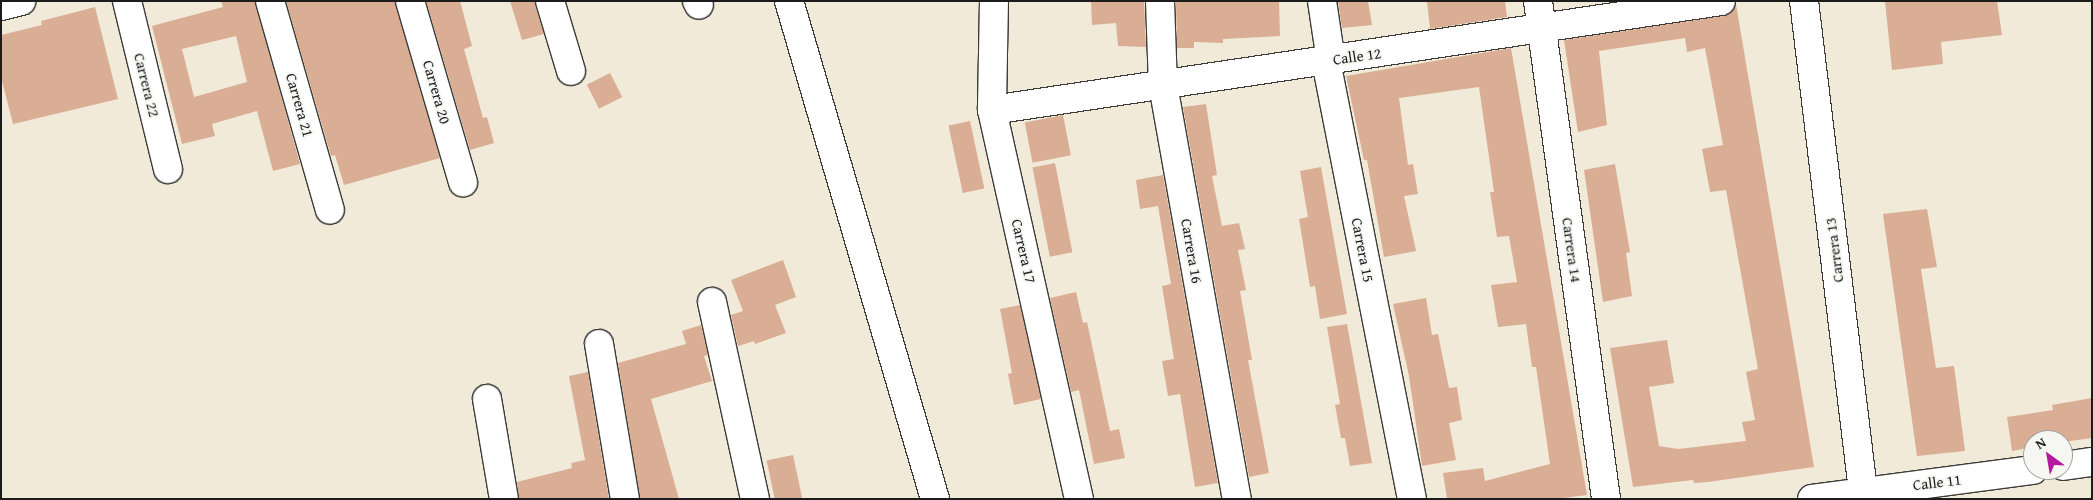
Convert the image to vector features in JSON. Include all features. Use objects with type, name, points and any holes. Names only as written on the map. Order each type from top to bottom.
[{"type":"street","points":[[1,6],[21,1]]},
{"type":"street","name":"Carrera 22","points":[[127,1],[168,169]]},
{"type":"street","name":"Carrera 21","points":[[270,1],[330,210]]},
{"type":"street","name":"Carrera 20","points":[[410,1],[464,182]]},
{"type":"street","points":[[550,1],[571,71]]},
{"type":"street","points":[[789,1],[935,499]]},
{"type":"street","name":"Carrera 17","points":[[994,1],[992,110],[1079,499]]},
{"type":"street","name":"Carrera 16","points":[[1160,1],[1163,85],[1236,499]]},
{"type":"street","name":"Carrera 15","points":[[1322,1],[1329,48],[1326,60],[1412,499]]},
{"type":"street","name":"Carrera 14","points":[[1538,1],[1606,499]]},
{"type":"street","name":"Calle 12","points":[[992,110],[1721,1]]},
{"type":"street","name":"Carrera 13","points":[[1804,1],[1863,495]]},
{"type":"street","points":[[712,302],[755,499]]},
{"type":"street","points":[[599,344],[626,499]]},
{"type":"street","points":[[487,399],[504,499]]},
{"type":"street","points":[[2073,465],[2092,462]]},
{"type":"street","name":"Calle 11","points":[[1812,499],[1863,495],[2023,471]]},
{"type":"building","points":[[221,1],[255,1],[300,164],[273,171],[257,111],[212,124],[215,136],[182,144],[152,26],[223,7]],"holes":[[[236,36],[247,82],[194,97],[182,49]]]},
{"type":"building","points":[[286,1],[395,1],[440,158],[344,185],[335,155],[331,156]]},
{"type":"building","points":[[426,1],[460,1],[472,46],[464,49],[483,118],[487,117],[494,143],[470,150]]},
{"type":"building","points":[[510,1],[534,1],[544,34],[522,40]]},
{"type":"building","points":[[1091,1],[1144,1],[1146,47],[1118,46],[1116,23],[1092,25]]},
{"type":"building","points":[[1176,1],[1279,1],[1280,36],[1223,39],[1223,43],[1194,42],[1194,48],[1177,48]]},
{"type":"building","points":[[1338,1],[1368,1],[1372,25],[1342,28]]},
{"type":"building","points":[[1427,1],[1505,1],[1507,17],[1430,29]]},
{"type":"building","points":[[1885,1],[1997,1],[2002,35],[1941,42],[1943,64],[1892,70]]},
{"type":"building","points":[[1736,4],[1814,467],[1708,482],[1694,483],[1693,480],[1633,487],[1610,348],[1667,340],[1674,383],[1649,387],[1659,446],[1678,449],[1746,441],[1742,422],[1755,420],[1746,372],[1758,369],[1726,190],[1710,192],[1702,149],[1723,145],[1705,48],[1687,52],[1685,38],[1599,51],[1607,125],[1578,132],[1564,40],[1723,16],[1731,13]]},
{"type":"building","points":[[95,7],[118,99],[13,124],[1,77],[1,35],[42,25],[41,21]]},
{"type":"building","points":[[1511,48],[1587,495],[1556,499],[1447,499],[1443,473],[1483,468],[1485,481],[1550,464],[1536,367],[1532,367],[1526,324],[1498,327],[1491,285],[1517,282],[1509,236],[1497,237],[1490,192],[1494,192],[1479,87],[1399,98],[1408,165],[1413,164],[1418,194],[1404,196],[1416,251],[1384,257],[1367,160],[1364,160],[1346,76]]},
{"type":"building","points":[[610,73],[622,97],[599,109],[587,85]]},
{"type":"building","points":[[1206,104],[1217,175],[1212,176],[1222,226],[1239,223],[1245,249],[1238,250],[1246,290],[1240,291],[1252,360],[1248,360],[1269,473],[1249,477],[1183,107]]},
{"type":"building","points":[[1063,115],[1071,155],[1033,163],[1025,122]]},
{"type":"building","points":[[970,121],[984,188],[963,193],[948,126]]},
{"type":"building","points":[[1055,163],[1072,252],[1050,257],[1032,167]]},
{"type":"building","points":[[1615,164],[1630,252],[1626,253],[1632,296],[1603,302],[1584,170]]},
{"type":"building","points":[[1321,167],[1347,314],[1320,319],[1315,286],[1310,287],[1299,219],[1308,217],[1300,171]]},
{"type":"building","points":[[1163,175],[1218,483],[1195,487],[1180,394],[1168,396],[1162,361],[1174,359],[1162,286],[1171,284],[1158,206],[1140,209],[1136,180]]},
{"type":"building","points":[[1927,209],[1937,267],[1921,269],[1936,368],[1954,366],[1965,451],[1917,456],[1883,214]]},
{"type":"building","points":[[783,260],[796,297],[775,305],[786,333],[755,344],[754,341],[738,346],[731,315],[743,311],[731,280]]},
{"type":"building","points":[[1076,292],[1083,323],[1087,322],[1110,431],[1119,429],[1125,458],[1094,464],[1079,390],[1071,392],[1050,298]]},
{"type":"building","points":[[1426,298],[1432,335],[1438,334],[1449,388],[1457,387],[1462,420],[1449,423],[1456,460],[1422,466],[1409,376],[1393,304]]},
{"type":"building","points":[[1020,305],[1041,399],[1014,405],[1008,374],[1012,373],[1000,309]]},
{"type":"building","points":[[1347,324],[1372,463],[1350,466],[1345,438],[1341,438],[1335,405],[1340,404],[1327,327]]},
{"type":"building","points":[[701,325],[708,355],[704,356],[712,381],[651,399],[679,499],[640,499],[618,363],[686,344],[682,331]]},
{"type":"building","points":[[588,372],[609,499],[519,499],[517,482],[572,468],[571,463],[585,460],[569,376]]},
{"type":"building","points":[[2092,398],[2092,438],[2073,441],[2073,430],[2023,430],[2023,449],[2012,451],[2007,417],[2053,410],[2052,405]]},
{"type":"building","points":[[793,455],[802,499],[775,499],[767,461]]}]
